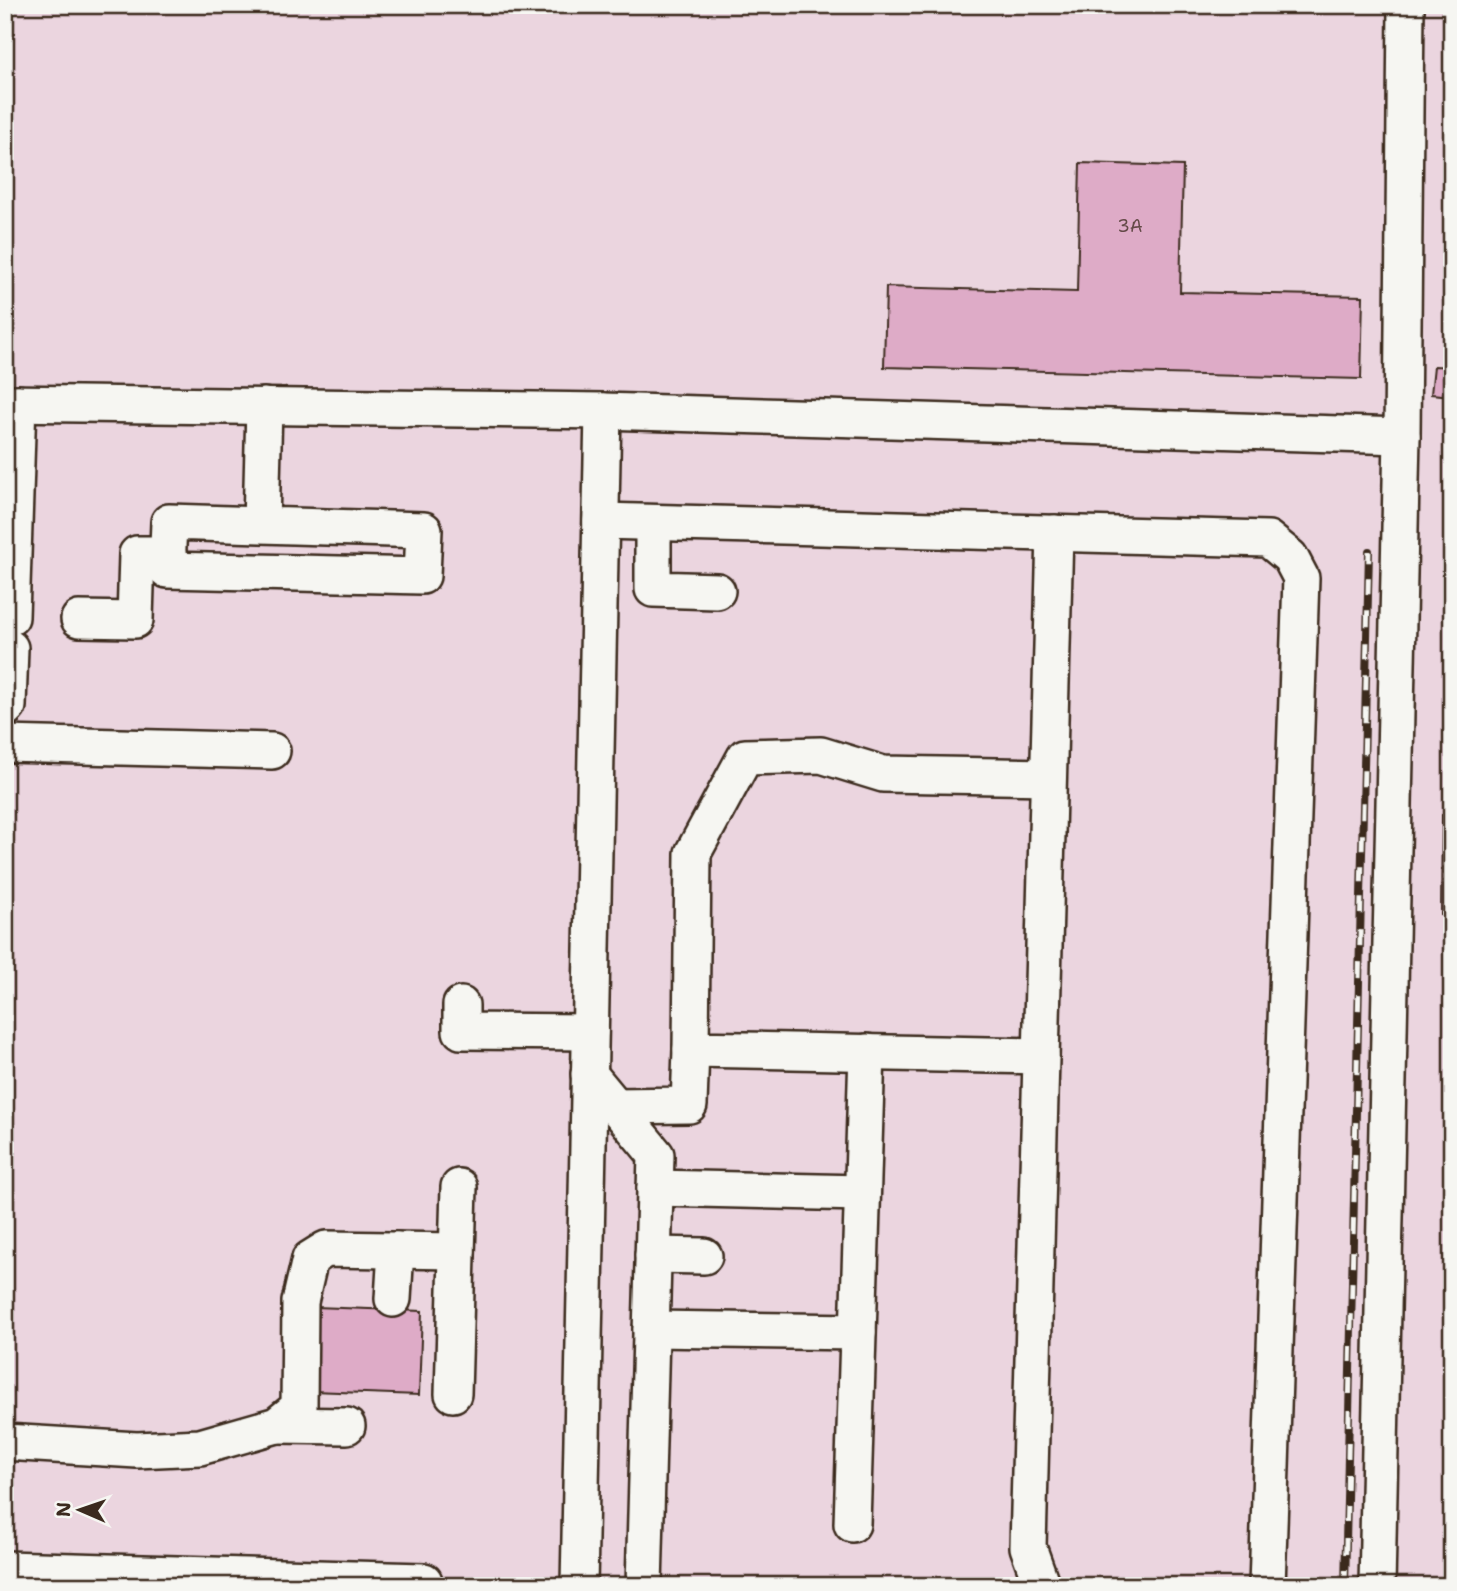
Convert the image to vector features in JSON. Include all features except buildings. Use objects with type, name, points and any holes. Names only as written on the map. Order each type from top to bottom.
[{"type":"lane","points":[[1377,1586],[1402,436],[1406,5]]},
{"type":"lane","points":[[5,709],[8,706],[11,633],[12,403],[603,411],[1402,436]]},
{"type":"lane","points":[[261,525],[264,407]]},
{"type":"lane","points":[[579,1586],[603,411]]},
{"type":"lane","points":[[601,521],[1268,539],[1290,557],[1301,579],[1267,1586]]},
{"type":"lane","points":[[169,522],[261,525],[424,530],[422,576],[167,570],[169,522]]},
{"type":"lane","points":[[653,523],[653,589],[717,591]]},
{"type":"lane","points":[[1042,1586],[1028,1547],[1055,533]]},
{"type":"lane","points":[[79,619],[135,620],[137,554],[168,554]]},
{"type":"lane","points":[[5,744],[272,751]]},
{"type":"lane","points":[[615,1105],[690,1105],[693,853],[745,757],[821,755],[883,774],[1048,777]]},
{"type":"lane","points":[[461,1005],[461,1031],[590,1032]]},
{"type":"lane","points":[[691,1049],[1041,1056]]},
{"type":"lane","points":[[852,1524],[867,1052]]},
{"type":"lane","points":[[589,1074],[656,1155],[644,1586]]},
{"type":"lane","points":[[453,1394],[458,1187]]},
{"type":"lane","points":[[655,1188],[862,1193]]},
{"type":"lane","points":[[277,1425],[299,1407],[299,1302],[310,1259],[326,1249],[457,1251]]},
{"type":"lane","points":[[393,1299],[396,1250]]},
{"type":"lane","points":[[653,1255],[704,1256]]},
{"type":"lane","points":[[651,1329],[858,1332]]},
{"type":"lane","points":[[5,1442],[12,1440],[137,1450],[200,1447],[277,1425],[347,1426]]},
{"type":"lane","points":[[5,1569],[424,1581]]},
{"type":"shaded area","points":[[5,5],[1452,5],[1452,1586],[5,1586]]},
{"type":"railway","points":[[1345,1586],[1369,551]]}]
